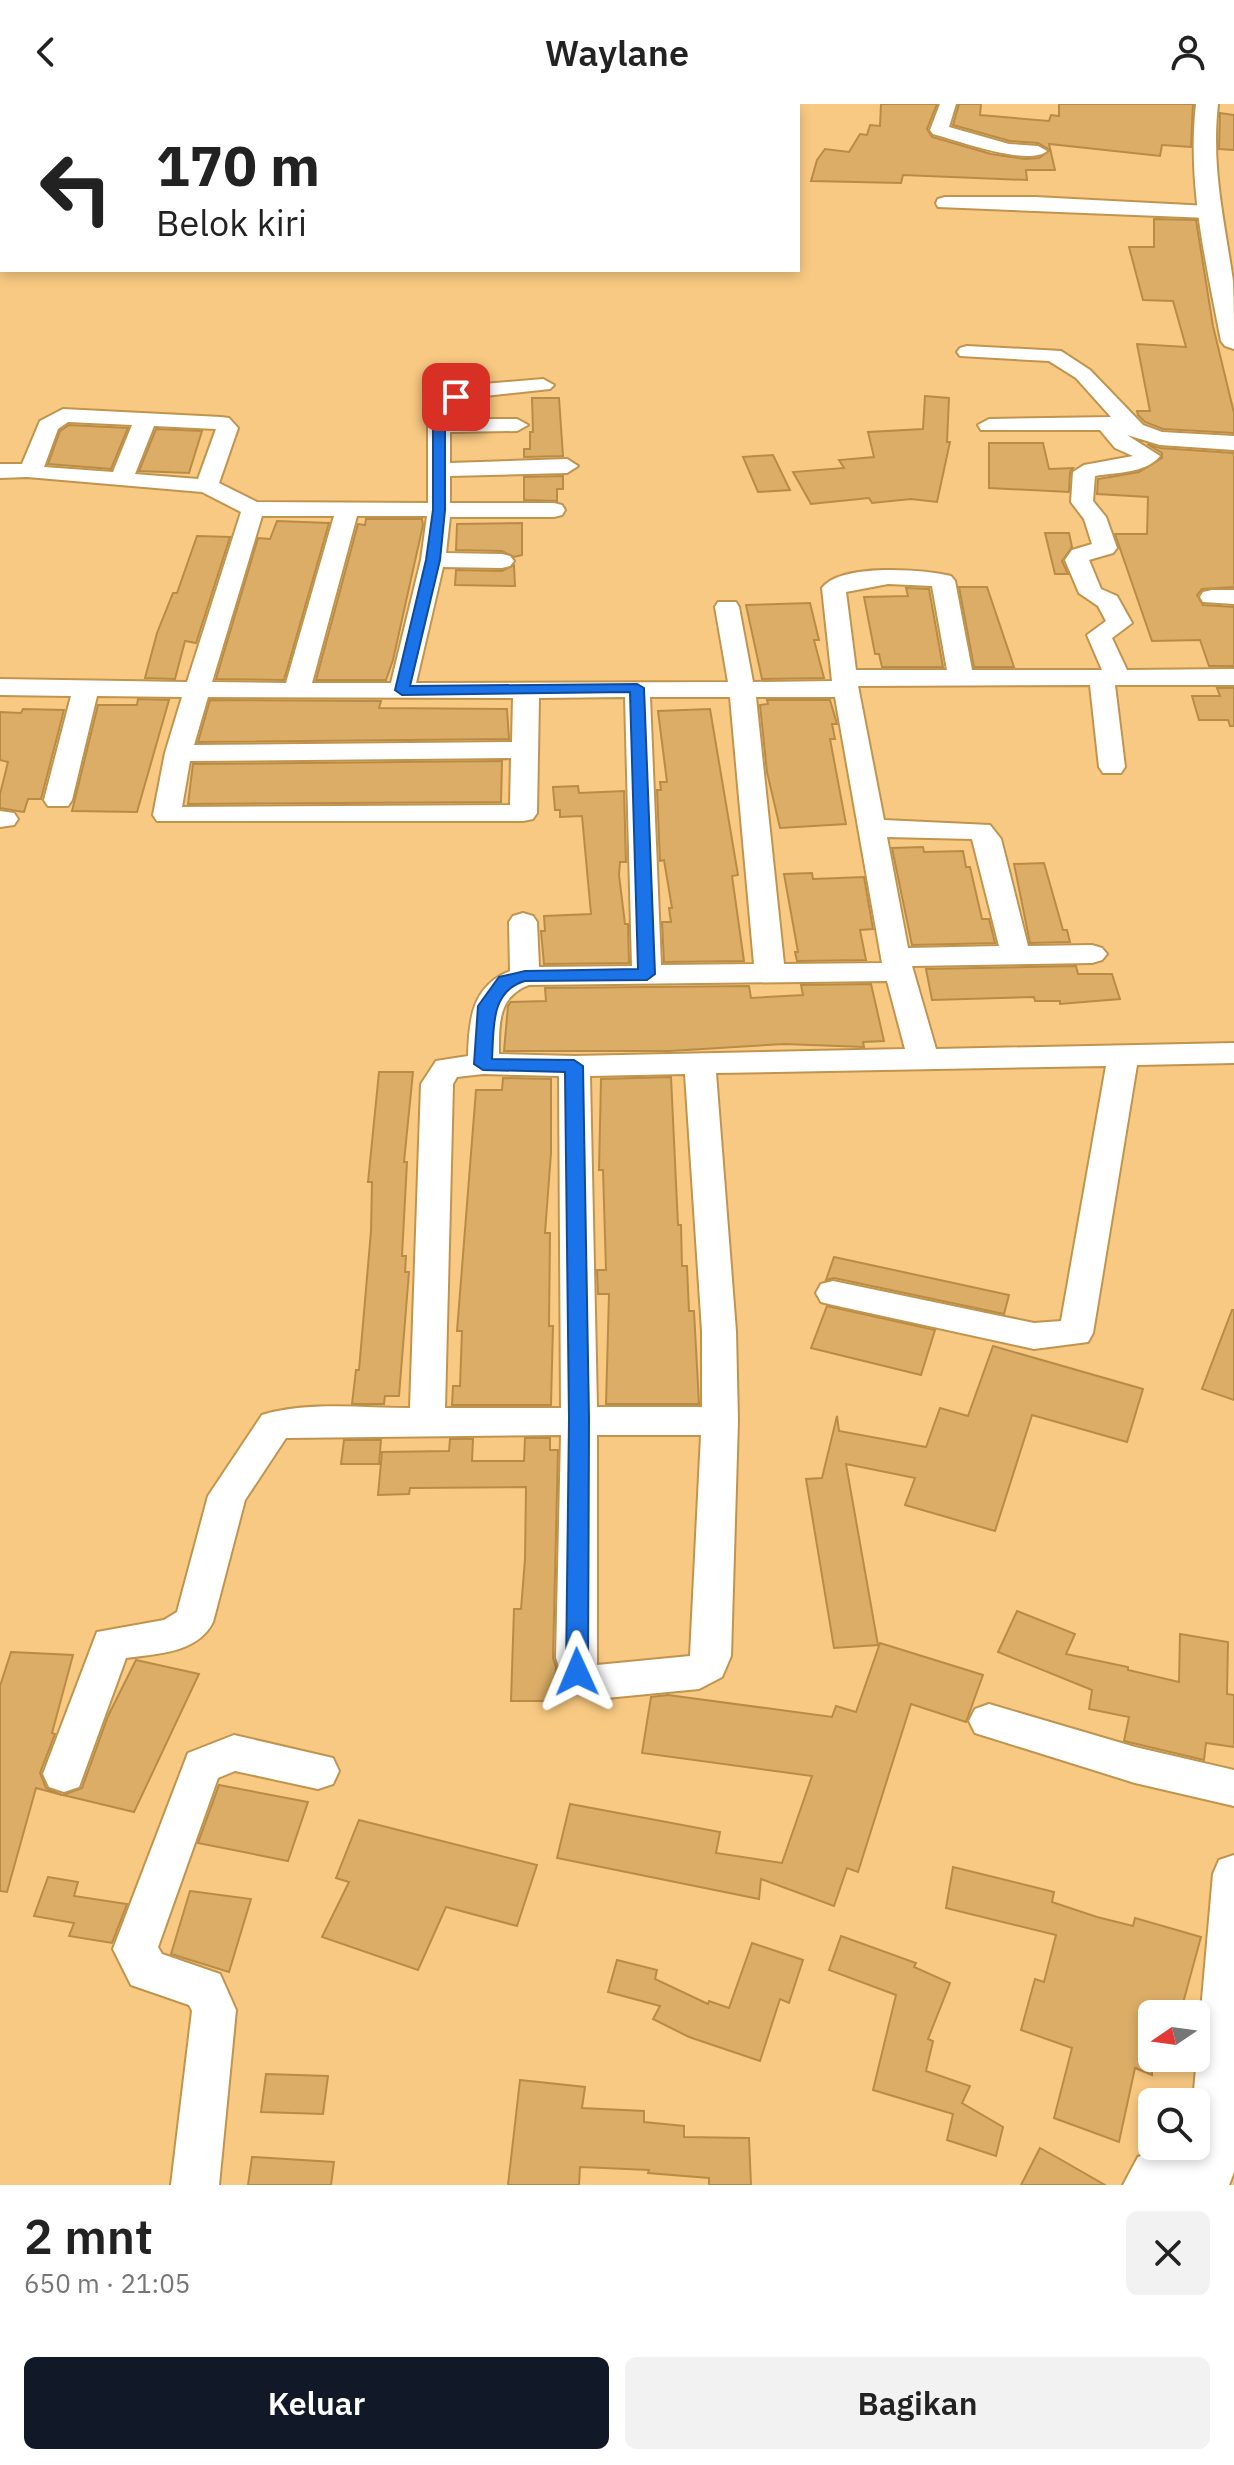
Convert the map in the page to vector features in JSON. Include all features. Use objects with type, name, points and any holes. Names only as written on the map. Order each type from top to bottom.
[{"type":"street","points":[[948,104],[939,130],[1008,149],[1038,151]]},
{"type":"street","points":[[1207,104],[1201,139],[1209,212],[1224,246],[1234,341]]},
{"type":"street","points":[[945,203],[1035,203],[1209,212]]},
{"type":"street","points":[[967,352],[1054,355],[1083,374],[1117,424],[1123,443],[1149,456],[1141,463],[1095,467],[1084,472],[1082,502],[1095,517],[1105,548],[1080,555],[1077,560],[1091,593],[1108,601],[1120,623],[1099,635],[1110,677],[1112,767]]},
{"type":"street","points":[[402,690],[433,560],[439,510],[439,403],[472,391],[543,385]]},
{"type":"street","points":[[33,470],[48,426],[59,416],[213,422],[227,426],[207,486]]},
{"type":"street","points":[[122,478],[146,418]]},
{"type":"street","points":[[989,425],[1117,424],[1160,438],[1234,443]]},
{"type":"street","points":[[439,426],[517,425]]},
{"type":"street","points":[[439,470],[567,466]]},
{"type":"street","points":[[0,471],[33,470],[44,474],[207,486],[253,509],[554,510]]},
{"type":"street","points":[[297,691],[348,508]]},
{"type":"street","points":[[253,509],[178,753],[167,815],[523,813],[526,689]]},
{"type":"street","points":[[433,560],[502,561]]},
{"type":"street","points":[[923,1059],[897,965],[846,683],[834,588],[850,581],[927,577],[943,581],[961,679]]},
{"type":"street","points":[[727,607],[742,688],[770,974]]},
{"type":"street","points":[[0,687],[297,691],[742,688],[961,679],[1234,677]]},
{"type":"street","points":[[58,800],[86,688]]},
{"type":"street","points":[[637,688],[647,974]]},
{"type":"street","points":[[178,753],[523,750]]},
{"type":"street","points":[[872,828],[980,831],[987,839],[1015,954]]},
{"type":"street","points":[[523,922],[525,976]]},
{"type":"street","points":[[483,1064],[487,1006],[505,981],[525,976],[770,974],[1015,954],[1092,954]]},
{"type":"street","points":[[427,1422],[437,1084],[447,1068],[483,1064],[574,1066],[1234,1053]]},
{"type":"street","points":[[833,1293],[1034,1336],[1076,1333],[1123,1057]]},
{"type":"street","points":[[574,1066],[579,1419],[576,1658],[577,1672],[582,1678],[596,1682],[699,1672],[708,1665],[711,1656],[720,1421],[719,1331],[700,1064]]},
{"type":"street","points":[[64,1774],[111,1644],[171,1635],[194,1622],[227,1496],[275,1425],[579,1419],[720,1421]]},
{"type":"street","points":[[989,1721],[1135,1765],[1234,1788]]},
{"type":"street","points":[[195,2185],[214,2010],[204,1989],[147,1970],[135,1949],[202,1766],[234,1753],[318,1771]]},
{"type":"street","points":[[1147,2185],[1155,2174],[1211,2171],[1234,1874]]},
{"type":"building","points":[[881,104],[937,104],[927,129],[932,137],[991,154],[1025,159],[1039,158],[1050,150],[1038,143],[1010,141],[953,125],[959,104],[981,104],[980,115],[1049,121],[1051,115],[1059,116],[1059,104],[1193,104],[1191,147],[1162,145],[1160,156],[1049,144],[1055,170],[1026,170],[1027,180],[903,175],[901,183],[811,181],[817,160],[825,149],[849,152],[860,134],[867,135],[870,125],[880,126]]},
{"type":"building","points":[[1220,113],[1234,115],[1234,150],[1219,149]]},
{"type":"building","points":[[1154,219],[1196,220],[1213,326],[1234,413],[1234,433],[1163,429],[1145,422],[1138,415],[1137,411],[1150,411],[1137,344],[1186,347],[1173,301],[1143,300],[1129,247],[1154,247]]},
{"type":"building","points":[[925,396],[949,398],[947,442],[950,442],[937,502],[911,499],[872,503],[869,498],[811,504],[793,472],[844,468],[839,460],[874,457],[868,432],[923,429]]},
{"type":"building","points":[[532,398],[559,398],[563,456],[524,457],[524,449],[530,449],[530,432],[533,432]]},
{"type":"building","points":[[69,425],[128,428],[111,469],[48,464],[60,431]]},
{"type":"building","points":[[156,429],[202,431],[189,473],[139,471]]},
{"type":"building","points":[[989,443],[1043,443],[1049,469],[1073,468],[1069,492],[989,488]]},
{"type":"building","points":[[1147,444],[1160,448],[1234,453],[1234,587],[1202,589],[1197,595],[1203,605],[1234,607],[1234,666],[1209,666],[1200,640],[1152,641],[1115,534],[1147,534],[1148,497],[1097,494],[1098,479],[1139,472],[1162,458],[1162,453]]},
{"type":"building","points":[[773,455],[790,490],[758,492],[743,457]]},
{"type":"building","points":[[563,476],[563,489],[557,489],[557,501],[524,500],[524,477]]},
{"type":"building","points":[[366,519],[422,519],[393,660],[386,680],[316,680],[358,524],[365,525]]},
{"type":"building","points":[[277,521],[329,523],[284,680],[216,679],[258,538],[270,539]]},
{"type":"building","points":[[522,523],[522,555],[514,557],[502,551],[456,550],[457,524]]},
{"type":"building","points":[[1045,533],[1069,533],[1072,547],[1062,561],[1068,574],[1055,574]]},
{"type":"building","points":[[197,536],[230,537],[196,643],[185,641],[175,679],[145,678],[157,633],[173,593],[177,593]]},
{"type":"building","points":[[514,565],[515,586],[455,585],[456,570],[502,571]]},
{"type":"building","points":[[959,587],[987,587],[1014,667],[974,667]]},
{"type":"building","points":[[906,588],[929,589],[943,667],[882,667],[879,654],[875,654],[864,597],[908,596]]},
{"type":"building","points":[[810,603],[819,640],[814,640],[824,678],[762,679],[746,605]]},
{"type":"building","points":[[1217,688],[1234,688],[1234,726],[1230,726],[1228,720],[1199,720],[1192,696],[1220,696]]},
{"type":"building","points":[[138,699],[169,700],[137,812],[72,811],[98,705],[137,705]]},
{"type":"building","points":[[210,700],[381,701],[379,708],[507,709],[509,739],[198,742]]},
{"type":"building","points":[[767,700],[830,700],[837,724],[832,724],[835,739],[830,739],[846,824],[780,828],[767,772],[760,705],[768,704]]},
{"type":"building","points":[[23,709],[64,710],[41,799],[28,799],[24,812],[0,808],[8,762],[0,760],[0,712],[21,713]]},
{"type":"building","points":[[710,709],[738,875],[732,876],[744,961],[664,962],[662,922],[671,922],[669,908],[672,908],[664,860],[660,861],[657,790],[661,790],[660,782],[667,782],[658,711]]},
{"type":"building","points":[[502,761],[501,802],[188,804],[193,764]]},
{"type":"building","points":[[578,786],[579,793],[624,791],[626,862],[620,862],[619,875],[625,924],[628,924],[629,963],[544,964],[541,931],[545,931],[544,916],[591,914],[582,816],[560,817],[560,810],[555,810],[553,787]]},
{"type":"building","points":[[923,847],[924,852],[963,851],[966,867],[970,867],[982,919],[989,919],[995,943],[912,945],[892,848]]},
{"type":"building","points":[[1044,863],[1063,930],[1067,930],[1070,942],[1030,943],[1014,864]]},
{"type":"building","points":[[812,873],[813,879],[864,877],[873,929],[860,930],[866,960],[797,961],[784,874]]},
{"type":"building","points":[[1076,966],[1078,974],[1112,974],[1120,999],[1060,1004],[1060,1001],[1035,1001],[1034,997],[932,1000],[926,969]]},
{"type":"building","points":[[871,984],[884,1041],[863,1042],[864,1047],[784,1044],[670,1051],[504,1051],[508,1006],[511,1002],[546,1001],[545,988],[749,986],[751,998],[803,995],[801,985]]},
{"type":"building","points":[[379,1072],[413,1072],[404,1162],[407,1162],[402,1256],[406,1256],[405,1272],[409,1272],[399,1396],[385,1396],[384,1404],[352,1404],[356,1370],[359,1370],[371,1231],[372,1182],[368,1182]]},
{"type":"building","points":[[671,1077],[678,1225],[681,1225],[682,1266],[687,1266],[689,1311],[694,1311],[699,1404],[606,1404],[609,1294],[598,1294],[597,1270],[606,1270],[603,1170],[599,1170],[601,1079]]},
{"type":"building","points":[[503,1078],[551,1079],[551,1153],[545,1233],[550,1233],[549,1326],[553,1326],[551,1405],[452,1405],[453,1386],[460,1386],[462,1331],[457,1331],[476,1090],[502,1090]]},
{"type":"building","points":[[834,1257],[1009,1295],[1004,1314],[834,1278],[826,1280]]},
{"type":"building","points":[[827,1306],[935,1330],[921,1375],[811,1348]]},
{"type":"building","points":[[1234,1310],[1234,1400],[1202,1389]]},
{"type":"building","points":[[993,1346],[1143,1389],[1127,1442],[1032,1415],[995,1531],[905,1505],[915,1478],[846,1464],[878,1645],[834,1648],[806,1479],[822,1478],[837,1416],[839,1431],[926,1447],[940,1408],[968,1416]]},
{"type":"building","points":[[525,1438],[550,1438],[550,1450],[558,1450],[553,1658],[556,1667],[555,1701],[511,1701],[514,1609],[521,1609],[525,1559],[526,1487],[410,1488],[409,1494],[378,1495],[382,1452],[449,1451],[450,1439],[473,1439],[472,1461],[524,1461]]},
{"type":"building","points":[[344,1440],[381,1440],[379,1464],[341,1464]]},
{"type":"building","points":[[1017,1611],[1075,1634],[1066,1654],[1179,1682],[1180,1634],[1228,1642],[1227,1694],[1234,1695],[1234,1747],[1206,1743],[1204,1760],[1124,1741],[1129,1717],[1089,1709],[1092,1690],[998,1652]]},
{"type":"building","points":[[880,1643],[983,1675],[966,1722],[911,1704],[858,1872],[847,1868],[834,1906],[761,1879],[759,1899],[557,1858],[570,1804],[720,1832],[716,1853],[782,1863],[812,1776],[642,1753],[651,1697],[668,1695],[832,1717],[836,1706],[856,1712]]},
{"type":"building","points":[[11,1652],[73,1655],[52,1733],[55,1734],[40,1773],[46,1788],[62,1795],[36,1788],[7,1892],[0,1891],[0,1686]]},
{"type":"building","points":[[136,1660],[199,1674],[134,1812],[63,1795],[82,1788],[108,1716]]},
{"type":"building","points":[[219,1785],[308,1802],[288,1861],[198,1843]]},
{"type":"building","points":[[359,1820],[537,1865],[517,1926],[446,1907],[418,1970],[322,1937],[349,1882],[336,1878]]},
{"type":"building","points":[[953,1867],[1054,1892],[1052,1902],[1097,1917],[1133,1926],[1135,1918],[1201,1937],[1184,2000],[1138,2000],[1138,2069],[1135,2068],[1119,2142],[1054,2118],[1072,2048],[1021,2030],[1035,1979],[1044,1982],[1056,1935],[946,1908]]},
{"type":"building","points":[[48,1877],[78,1882],[74,1896],[127,1904],[112,1943],[69,1936],[74,1923],[34,1916]]},
{"type":"building","points":[[190,1891],[251,1899],[229,1972],[171,1954]]},
{"type":"building","points":[[841,1936],[916,1963],[914,1967],[950,1983],[928,2039],[933,2041],[926,2071],[970,2086],[962,2103],[1003,2127],[996,2156],[947,2140],[953,2114],[873,2090],[896,1995],[829,1970]]},
{"type":"building","points":[[752,1943],[803,1960],[789,2003],[780,1999],[760,2061],[689,2037],[653,2019],[660,2006],[608,1992],[617,1960],[657,1970],[655,1979],[708,2004],[709,2001],[729,2008]]},
{"type":"building","points":[[266,2074],[328,2076],[323,2114],[261,2112]]},
{"type":"building","points":[[520,2080],[585,2087],[582,2108],[644,2111],[644,2122],[684,2126],[684,2137],[749,2138],[751,2185],[709,2185],[709,2178],[648,2173],[649,2170],[580,2167],[579,2185],[508,2185]]},
{"type":"building","points":[[1040,2148],[1058,2158],[1105,2185],[1021,2185]]},
{"type":"building","points":[[252,2157],[334,2162],[331,2185],[248,2185]]},
{"type":"route","points":[[456,397],[439,403],[439,510],[433,560],[402,690],[637,688],[647,974],[525,976],[505,981],[487,1006],[483,1064],[574,1066],[579,1419],[577,1672]]}]
